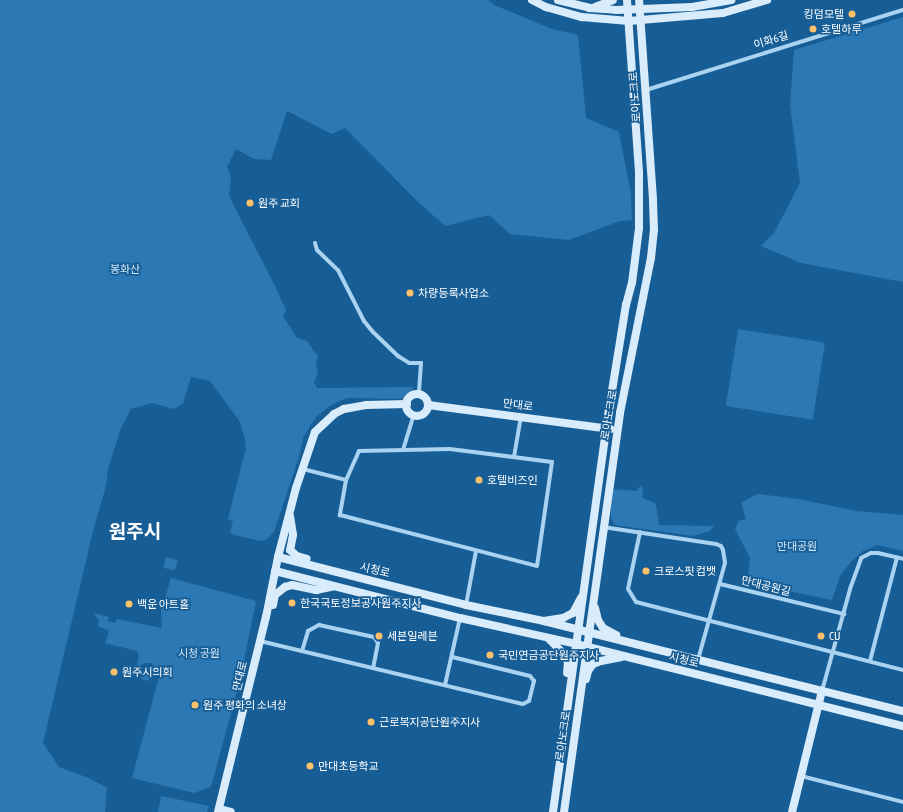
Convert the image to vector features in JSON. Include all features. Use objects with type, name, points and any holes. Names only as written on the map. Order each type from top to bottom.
[{"type":"street","points":[[532,0],[546,7],[582,17],[629,21],[723,13],[767,0]]},
{"type":"street","points":[[558,0],[589,8],[628,9],[692,6],[731,0]]},
{"type":"street","points":[[589,8],[613,0]]},
{"type":"street","name":"로아노크로","points":[[554,812],[606,428],[636,254],[639,228],[639,172],[627,0]]},
{"type":"street","name":"로아노크로","points":[[564,812],[617,430],[651,258],[654,230],[639,0]]},
{"type":"street","name":"이화6길","points":[[645,90],[903,10]]},
{"type":"street","points":[[639,172],[651,170]]},
{"type":"street","points":[[315,243],[317,250],[338,270],[364,321],[403,359],[409,362],[421,363],[419,394]]},
{"type":"street","points":[[419,394],[427,400],[427,410],[422,415],[414,415],[409,412],[407,404],[411,396],[419,394]]},
{"type":"street","points":[[278,557],[302,469],[315,432],[334,414],[344,409],[366,405],[407,404]]},
{"type":"street","name":"만대로","points":[[428,405],[522,416],[617,430]]},
{"type":"street","points":[[403,450],[414,415]]},
{"type":"street","points":[[514,457],[522,416]]},
{"type":"street","points":[[450,449],[514,457],[552,462],[537,566],[340,515],[346,480],[359,451],[450,449]]},
{"type":"street","points":[[302,469],[346,480]]},
{"type":"street","points":[[290,511],[293,535],[290,546],[292,553],[337,572]]},
{"type":"street","points":[[603,527],[721,546],[725,563],[698,660]]},
{"type":"street","points":[[640,532],[628,589],[636,602],[903,670]]},
{"type":"street","points":[[466,605],[476,551]]},
{"type":"street","points":[[792,812],[822,691],[834,652],[850,589],[861,558],[871,553],[903,559]]},
{"type":"street","name":"만대로","points":[[231,812],[218,810],[266,617],[278,557]]},
{"type":"street","name":"시청로","points":[[278,557],[466,605],[578,628],[623,639],[698,660],[903,711]]},
{"type":"street","points":[[870,661],[896,557]]},
{"type":"street","name":"시청로","points":[[275,571],[460,618],[587,646],[903,726]]},
{"type":"street","name":"만대공원길","points":[[720,584],[844,614]]},
{"type":"street","points":[[266,617],[276,595],[285,587],[292,586],[316,590],[337,586]]},
{"type":"street","points":[[544,621],[563,618],[573,614],[585,590]]},
{"type":"street","points":[[594,592],[598,620],[603,628],[623,639]]},
{"type":"street","points":[[445,686],[460,618]]},
{"type":"street","points":[[302,651],[308,631],[319,625],[374,638],[378,643],[373,668]]},
{"type":"street","points":[[548,637],[563,653],[568,662],[567,674],[570,690]]},
{"type":"street","points":[[260,641],[523,704],[529,701],[534,681],[530,676],[452,657]]},
{"type":"street","points":[[581,690],[593,664],[601,661],[626,657]]},
{"type":"street","points":[[801,776],[903,802]]},
{"type":"green space","name":"봉화산","points":[[0,0],[488,0],[494,5],[552,29],[578,35],[586,118],[619,132],[631,194],[632,220],[620,221],[569,240],[510,234],[489,215],[445,226],[417,201],[345,128],[332,134],[287,111],[271,160],[254,159],[236,149],[227,167],[231,178],[229,194],[231,200],[286,310],[283,316],[297,338],[307,341],[318,357],[316,363],[318,373],[314,383],[317,388],[413,387],[412,396],[409,399],[347,398],[331,405],[315,418],[303,438],[299,457],[274,532],[266,540],[261,541],[234,535],[230,532],[233,521],[228,519],[246,448],[245,439],[240,422],[210,381],[191,377],[183,403],[174,409],[152,403],[131,409],[121,428],[108,469],[106,486],[93,531],[43,743],[59,767],[91,779],[107,788],[105,812],[0,812]]},
{"type":"green space","points":[[903,17],[903,282],[801,263],[761,246],[774,233],[800,183],[790,105],[794,50]]},
{"type":"green space","points":[[738,329],[825,343],[813,420],[726,406]]},
{"type":"green space","points":[[640,486],[643,488],[642,497],[656,504],[659,525],[714,526],[710,531],[694,536],[615,525],[611,518],[611,489],[637,491]]},
{"type":"green space","name":"만대공원","points":[[757,494],[798,499],[857,511],[903,515],[903,551],[877,545],[863,551],[851,562],[840,576],[832,600],[753,584],[748,578],[750,558],[735,529],[739,521],[746,519],[741,503]]},
{"type":"green space","points":[[166,557],[178,560],[175,571],[163,568]]},
{"type":"green space","name":"시청 공원","points":[[171,578],[256,601],[240,680],[211,787],[194,793],[132,778],[160,673],[151,663],[145,663],[139,666],[137,665],[139,656],[137,651],[105,643],[109,631],[98,626],[99,621],[94,613],[109,617],[107,621],[115,623],[117,619],[162,628],[161,611]]},
{"type":"green space","points":[[142,669],[142,672],[146,670],[151,673],[148,681],[141,679]]},
{"type":"green space","points":[[161,796],[209,806],[207,812],[158,812]]},
{"type":"place","name":"킹덤모텔","points":[[852,14]]},
{"type":"place","name":"호텔하루","points":[[813,29]]},
{"type":"place","name":"원주 교회","points":[[250,203]]},
{"type":"place","name":"차량등록사업소","points":[[410,293]]},
{"type":"place","name":"호텔비즈인","points":[[479,480]]},
{"type":"place","name":"크로스핏 컴뱃","points":[[646,571]]},
{"type":"place","name":"한국국토정보공사원주지사","points":[[292,603]]},
{"type":"place","name":"백운 아트홀","points":[[129,604]]},
{"type":"place","name":"세븐일레븐","points":[[379,636]]},
{"type":"place","name":"CU","points":[[821,636]]},
{"type":"place","name":"국민연금공단원주지사","points":[[490,655]]},
{"type":"place","name":"원주시의회","points":[[114,672]]},
{"type":"place","name":"원주 평화의 소녀상","points":[[195,705]]},
{"type":"place","name":"근로복지공단원주지사","points":[[371,722]]},
{"type":"place","name":"만대초등학교","points":[[310,766]]},
{"type":"district","name":"원주시","points":[[135,532]]}]
